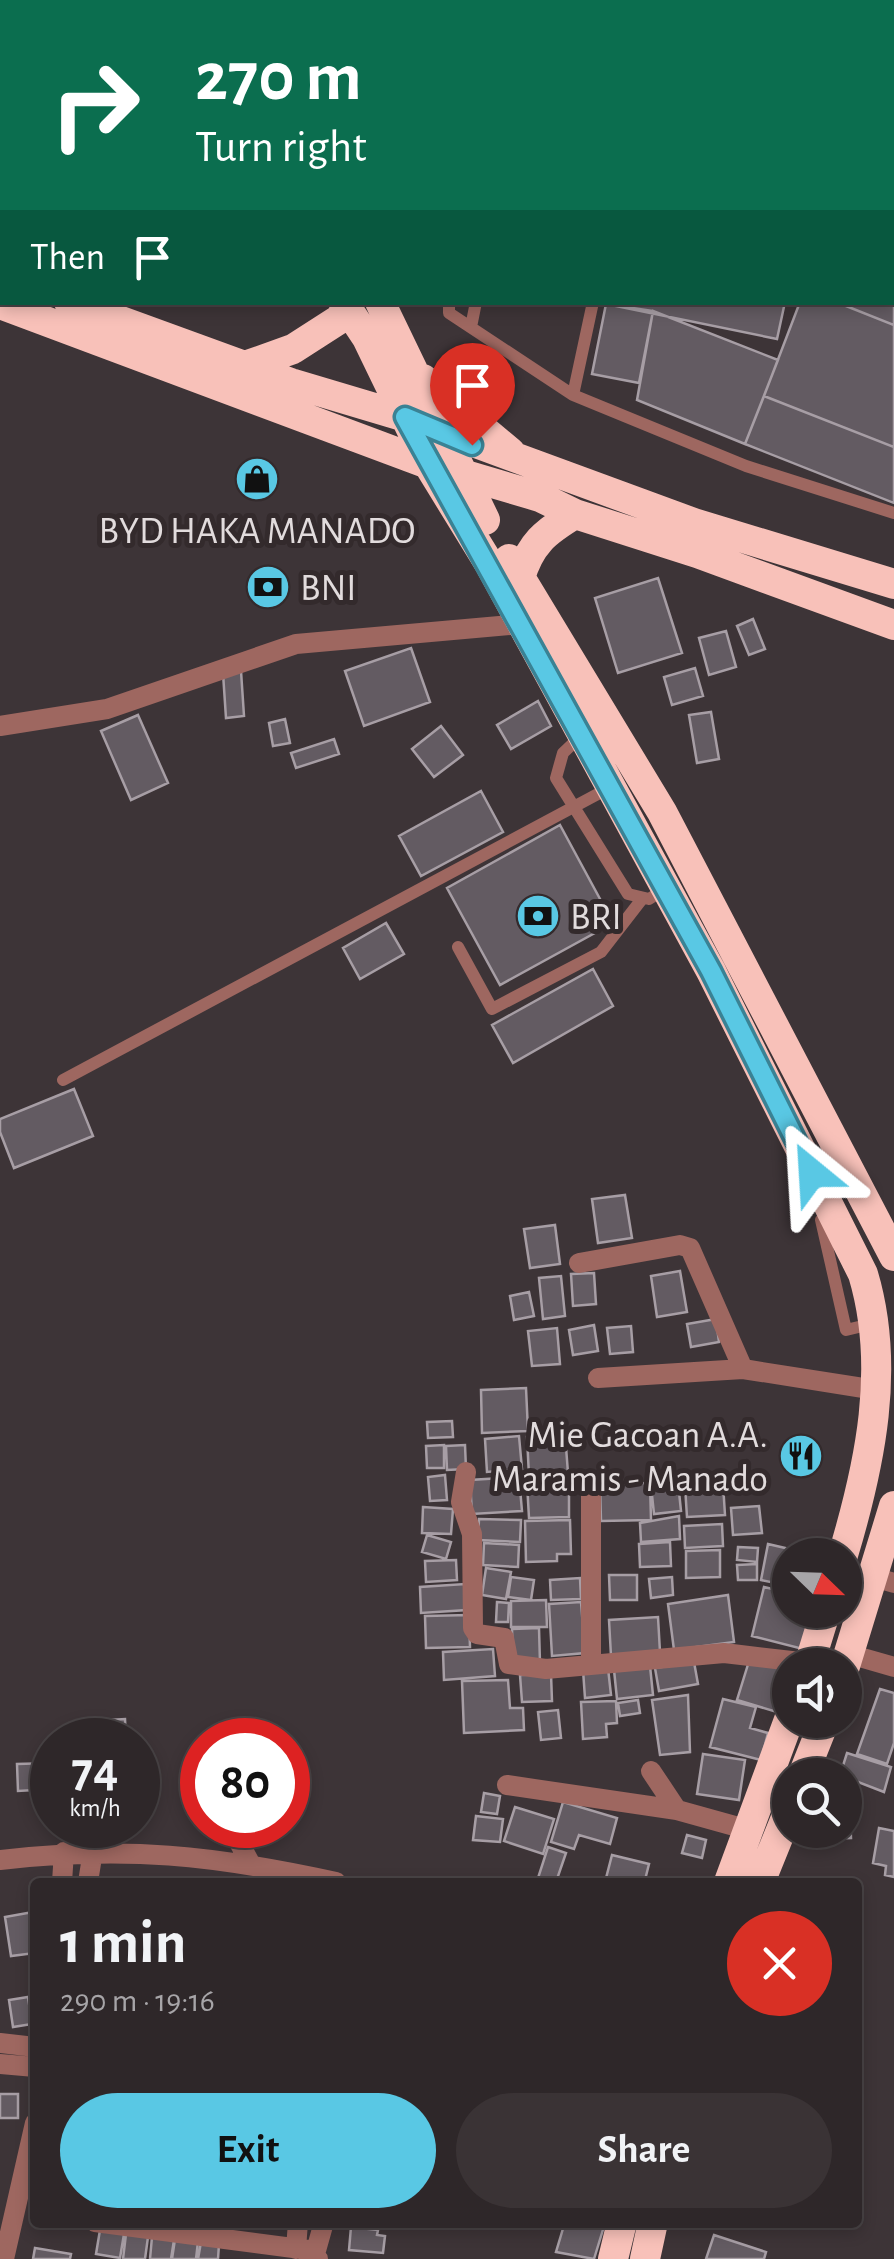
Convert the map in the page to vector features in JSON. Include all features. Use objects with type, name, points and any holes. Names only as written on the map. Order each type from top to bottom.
[{"type":"highway","points":[[4,305],[244,366],[405,417],[694,524],[894,584]]},
{"type":"highway","points":[[74,305],[178,367],[428,464],[540,497],[575,514],[697,552],[894,625]]},
{"type":"highway","points":[[382,305],[446,435],[459,472],[700,881],[894,1256]]},
{"type":"highway","points":[[244,366],[293,349],[346,308],[367,338],[428,464],[522,624],[608,788],[654,894],[863,1274],[874,1323],[876,1390],[862,1492],[848,1538]]},
{"type":"highway","points":[[416,374],[526,464]]},
{"type":"highway","points":[[520,578],[528,552],[540,536],[575,514]]},
{"type":"highway","points":[[853,1648],[884,1580],[894,1506]]},
{"type":"highway","points":[[731,1878],[782,1738]]},
{"type":"highway","points":[[762,1878],[774,1848]]},
{"type":"highway","points":[[613,2259],[621,2228]]},
{"type":"highway","points":[[645,2259],[652,2228]]},
{"type":"street","points":[[0,726],[125,704],[296,644],[522,624]]},
{"type":"street","points":[[579,1263],[680,1244],[690,1248],[743,1370]]},
{"type":"street","points":[[598,1378],[743,1370],[876,1390]]},
{"type":"street","points":[[466,1472],[461,1502],[472,1534],[475,1632],[504,1638],[506,1661],[512,1666],[591,1665],[724,1653],[772,1659]]},
{"type":"street","points":[[591,1483],[591,1665]]},
{"type":"street","points":[[862,1662],[894,1667]]},
{"type":"street","points":[[650,1770],[677,1810]]},
{"type":"street","points":[[507,1786],[677,1810],[749,1830]]},
{"type":"street","points":[[242,1848],[250,1864]]},
{"type":"street","points":[[89,1878],[93,1851]]},
{"type":"street","points":[[0,1860],[93,1851],[250,1864],[317,1878]]},
{"type":"street","points":[[62,1878],[64,1852]]},
{"type":"street","points":[[0,2043],[30,2046]]},
{"type":"street","points":[[0,2064],[30,2067]]},
{"type":"street","points":[[4,2259],[30,2143]]},
{"type":"street","points":[[173,2228],[310,2254]]},
{"type":"street","points":[[300,2228],[310,2254]]},
{"type":"street","points":[[310,2254],[321,2228]]},
{"type":"lane","points":[[472,327],[476,305]]},
{"type":"lane","points":[[573,395],[592,305]]},
{"type":"lane","points":[[446,306],[573,395],[746,466],[894,514]]},
{"type":"lane","points":[[458,947],[492,1009],[602,952],[654,894],[622,887],[573,807],[556,771],[562,753],[581,736]]},
{"type":"lane","points":[[63,1080],[608,788]]},
{"type":"lane","points":[[821,1220],[846,1330],[874,1323]]},
{"type":"building","points":[[606,305],[653,311],[639,383],[592,374]]},
{"type":"building","points":[[611,305],[784,305],[777,339]]},
{"type":"building","points":[[799,305],[844,305],[894,325],[894,447],[764,396]]},
{"type":"building","points":[[844,305],[894,305],[894,325]]},
{"type":"building","points":[[653,311],[778,360],[745,444],[637,400]]},
{"type":"building","points":[[764,396],[894,447],[894,503],[745,444]]},
{"type":"building","points":[[658,578],[682,653],[618,673],[595,598]]},
{"type":"building","points":[[753,619],[765,649],[749,655],[737,626]]},
{"type":"building","points":[[726,631],[736,667],[709,675],[699,638]]},
{"type":"building","points":[[411,648],[430,702],[364,726],[345,671]]},
{"type":"building","points":[[695,668],[703,696],[672,705],[664,677]]},
{"type":"building","points":[[241,671],[244,716],[226,718],[223,673]]},
{"type":"building","points":[[538,701],[551,726],[511,749],[497,725]]},
{"type":"building","points":[[711,712],[719,759],[697,763],[689,715]]},
{"type":"building","points":[[138,715],[168,783],[131,800],[101,731]]},
{"type":"building","points":[[285,719],[290,743],[273,746],[269,723]]},
{"type":"building","points":[[441,726],[463,755],[434,777],[412,749]]},
{"type":"building","points":[[334,739],[339,754],[296,768],[291,753]]},
{"type":"building","points":[[481,791],[503,832],[421,876],[399,836]]},
{"type":"building","points":[[560,825],[613,923],[500,985],[447,888]]},
{"type":"building","points":[[386,923],[404,954],[360,979],[343,948]]},
{"type":"building","points":[[593,969],[613,1006],[513,1063],[492,1025]]},
{"type":"building","points":[[74,1089],[93,1136],[14,1168],[0,1132],[0,1119]]},
{"type":"building","points":[[625,1195],[632,1238],[598,1243],[592,1199]]},
{"type":"building","points":[[555,1225],[560,1264],[530,1268],[524,1229]]},
{"type":"building","points":[[680,1271],[687,1312],[657,1317],[651,1276]]},
{"type":"building","points":[[594,1273],[596,1304],[573,1306],[571,1274]]},
{"type":"building","points":[[561,1276],[565,1316],[543,1319],[539,1278]]},
{"type":"building","points":[[529,1292],[534,1316],[514,1320],[510,1296]]},
{"type":"building","points":[[716,1319],[719,1342],[691,1347],[687,1324]]},
{"type":"building","points":[[594,1325],[598,1351],[573,1355],[569,1330]]},
{"type":"building","points":[[631,1326],[633,1352],[610,1354],[607,1328]]},
{"type":"building","points":[[557,1328],[560,1364],[532,1366],[528,1331]]},
{"type":"building","points":[[526,1388],[528,1431],[482,1433],[481,1390]]},
{"type":"building","points":[[452,1421],[453,1437],[428,1438],[427,1422]]},
{"type":"building","points":[[565,1434],[568,1473],[529,1476],[527,1437]]},
{"type":"building","points":[[519,1436],[522,1469],[487,1472],[485,1439]]},
{"type":"building","points":[[444,1445],[444,1468],[427,1468],[426,1446]]},
{"type":"building","points":[[465,1445],[466,1469],[447,1470],[446,1446]]},
{"type":"building","points":[[445,1475],[447,1500],[430,1501],[428,1477]]},
{"type":"building","points":[[519,1477],[522,1511],[472,1514],[470,1480]]},
{"type":"building","points":[[569,1482],[569,1517],[529,1518],[527,1483]]},
{"type":"building","points":[[678,1482],[681,1511],[654,1514],[651,1486]]},
{"type":"building","points":[[650,1483],[651,1520],[601,1521],[600,1484]]},
{"type":"building","points":[[723,1484],[725,1515],[687,1517],[685,1486]]},
{"type":"building","points":[[759,1506],[762,1533],[733,1535],[731,1508]]},
{"type":"building","points":[[423,1507],[453,1509],[451,1534],[422,1533]]},
{"type":"building","points":[[679,1516],[680,1539],[641,1542],[640,1523]]},
{"type":"building","points":[[479,1519],[521,1520],[520,1542],[478,1540]]},
{"type":"building","points":[[570,1520],[571,1554],[557,1554],[557,1561],[526,1562],[525,1521]]},
{"type":"building","points":[[722,1524],[723,1546],[685,1548],[684,1526]]},
{"type":"building","points":[[427,1535],[451,1542],[446,1559],[422,1552]]},
{"type":"building","points":[[670,1542],[671,1566],[640,1567],[639,1544]]},
{"type":"building","points":[[484,1543],[519,1545],[518,1567],[483,1565]]},
{"type":"building","points":[[768,1544],[772,1545],[772,1582],[761,1580]]},
{"type":"building","points":[[738,1547],[758,1548],[757,1562],[737,1560]]},
{"type":"building","points":[[720,1550],[720,1577],[686,1578],[686,1551]]},
{"type":"building","points":[[456,1560],[457,1580],[426,1582],[425,1561]]},
{"type":"building","points":[[757,1564],[757,1580],[738,1580],[737,1565]]},
{"type":"building","points":[[486,1568],[511,1572],[506,1599],[482,1595]]},
{"type":"building","points":[[609,1575],[637,1575],[637,1600],[610,1600]]},
{"type":"building","points":[[511,1577],[534,1580],[531,1600],[508,1597]]},
{"type":"building","points":[[672,1577],[673,1595],[651,1598],[649,1579]]},
{"type":"building","points":[[580,1578],[581,1599],[551,1600],[550,1580]]},
{"type":"building","points":[[465,1584],[467,1610],[421,1613],[420,1587]]},
{"type":"building","points":[[764,1587],[772,1589],[772,1628],[808,1628],[803,1648],[752,1636]]},
{"type":"building","points":[[728,1595],[734,1642],[674,1650],[668,1604]]},
{"type":"building","points":[[546,1600],[547,1627],[511,1627],[511,1601]]},
{"type":"building","points":[[497,1602],[509,1603],[508,1622],[496,1622]]},
{"type":"building","points":[[581,1602],[585,1653],[552,1656],[549,1604]]},
{"type":"building","points":[[469,1615],[470,1647],[426,1648],[425,1616]]},
{"type":"building","points":[[658,1617],[660,1652],[611,1656],[609,1620]]},
{"type":"building","points":[[539,1628],[540,1663],[513,1664],[512,1629]]},
{"type":"building","points":[[493,1649],[495,1676],[444,1680],[443,1652]]},
{"type":"building","points":[[750,1658],[772,1665],[772,1710],[737,1700]]},
{"type":"building","points":[[694,1662],[698,1684],[659,1691],[655,1668]]},
{"type":"building","points":[[650,1666],[653,1695],[617,1699],[614,1670]]},
{"type":"building","points":[[608,1668],[611,1695],[585,1698],[583,1670]]},
{"type":"building","points":[[551,1674],[552,1701],[522,1702],[520,1675]]},
{"type":"building","points":[[508,1680],[510,1708],[523,1708],[524,1730],[464,1733],[462,1681]]},
{"type":"building","points":[[880,1689],[894,1693],[894,1743],[887,1764],[857,1754]]},
{"type":"building","points":[[688,1695],[690,1752],[660,1755],[652,1700]]},
{"type":"building","points":[[723,1699],[756,1707],[750,1728],[768,1733],[761,1760],[710,1747]]},
{"type":"building","points":[[638,1700],[640,1713],[620,1716],[618,1703]]},
{"type":"building","points":[[616,1701],[617,1723],[606,1724],[607,1737],[583,1739],[581,1702]]},
{"type":"building","points":[[558,1710],[561,1738],[541,1740],[538,1712]]},
{"type":"building","points":[[847,1753],[891,1767],[884,1792],[862,1784],[862,1758],[845,1758]]},
{"type":"building","points":[[703,1754],[745,1760],[739,1800],[697,1794]]},
{"type":"building","points":[[17,1764],[30,1764],[30,1790],[18,1791]]},
{"type":"building","points":[[484,1793],[500,1796],[497,1814],[481,1812]]},
{"type":"building","points":[[563,1802],[617,1818],[610,1844],[579,1835],[574,1849],[551,1842]]},
{"type":"building","points":[[515,1807],[554,1819],[543,1854],[504,1841]]},
{"type":"building","points":[[476,1816],[503,1819],[500,1842],[473,1840]]},
{"type":"building","points":[[879,1828],[894,1831],[894,1877],[885,1875],[886,1866],[873,1863]]},
{"type":"building","points":[[687,1835],[706,1840],[702,1858],[682,1853]]},
{"type":"building","points":[[548,1847],[566,1853],[557,1878],[538,1878]]},
{"type":"building","points":[[612,1855],[649,1864],[646,1878],[606,1878]]},
{"type":"building","points":[[30,1913],[30,1954],[11,1956],[5,1917]]},
{"type":"building","points":[[28,1997],[30,2024],[13,2027],[9,2000]]},
{"type":"building","points":[[0,2094],[18,2094],[18,2118],[0,2118]]},
{"type":"building","points":[[351,2228],[378,2230],[377,2235],[385,2236],[383,2253],[349,2250]]},
{"type":"building","points":[[563,2228],[603,2228],[594,2259],[556,2252]]},
{"type":"building","points":[[100,2230],[124,2234],[120,2258],[96,2254]]},
{"type":"building","points":[[126,2234],[148,2237],[145,2259],[123,2259]]},
{"type":"building","points":[[714,2235],[766,2252],[764,2259],[706,2259]]},
{"type":"building","points":[[152,2237],[174,2240],[171,2259],[150,2259]]},
{"type":"building","points":[[175,2239],[198,2242],[196,2259],[172,2259]]},
{"type":"building","points":[[201,2242],[219,2244],[218,2259],[198,2259]]},
{"type":"building","points":[[35,2248],[71,2254],[70,2259],[33,2259]]},
{"type":"place","name":"BYD HAKA MANADO","points":[[257,479]]},
{"type":"place","name":"BNI","points":[[268,587]]},
{"type":"place","name":"BRI","points":[[538,916]]},
{"type":"place","name":"Mie Gacoan A.A. Maramis - Manado","points":[[801,1456]]},
{"type":"route","points":[[472,445],[405,417],[428,464],[490,564],[608,788],[711,971],[812,1173]]}]
